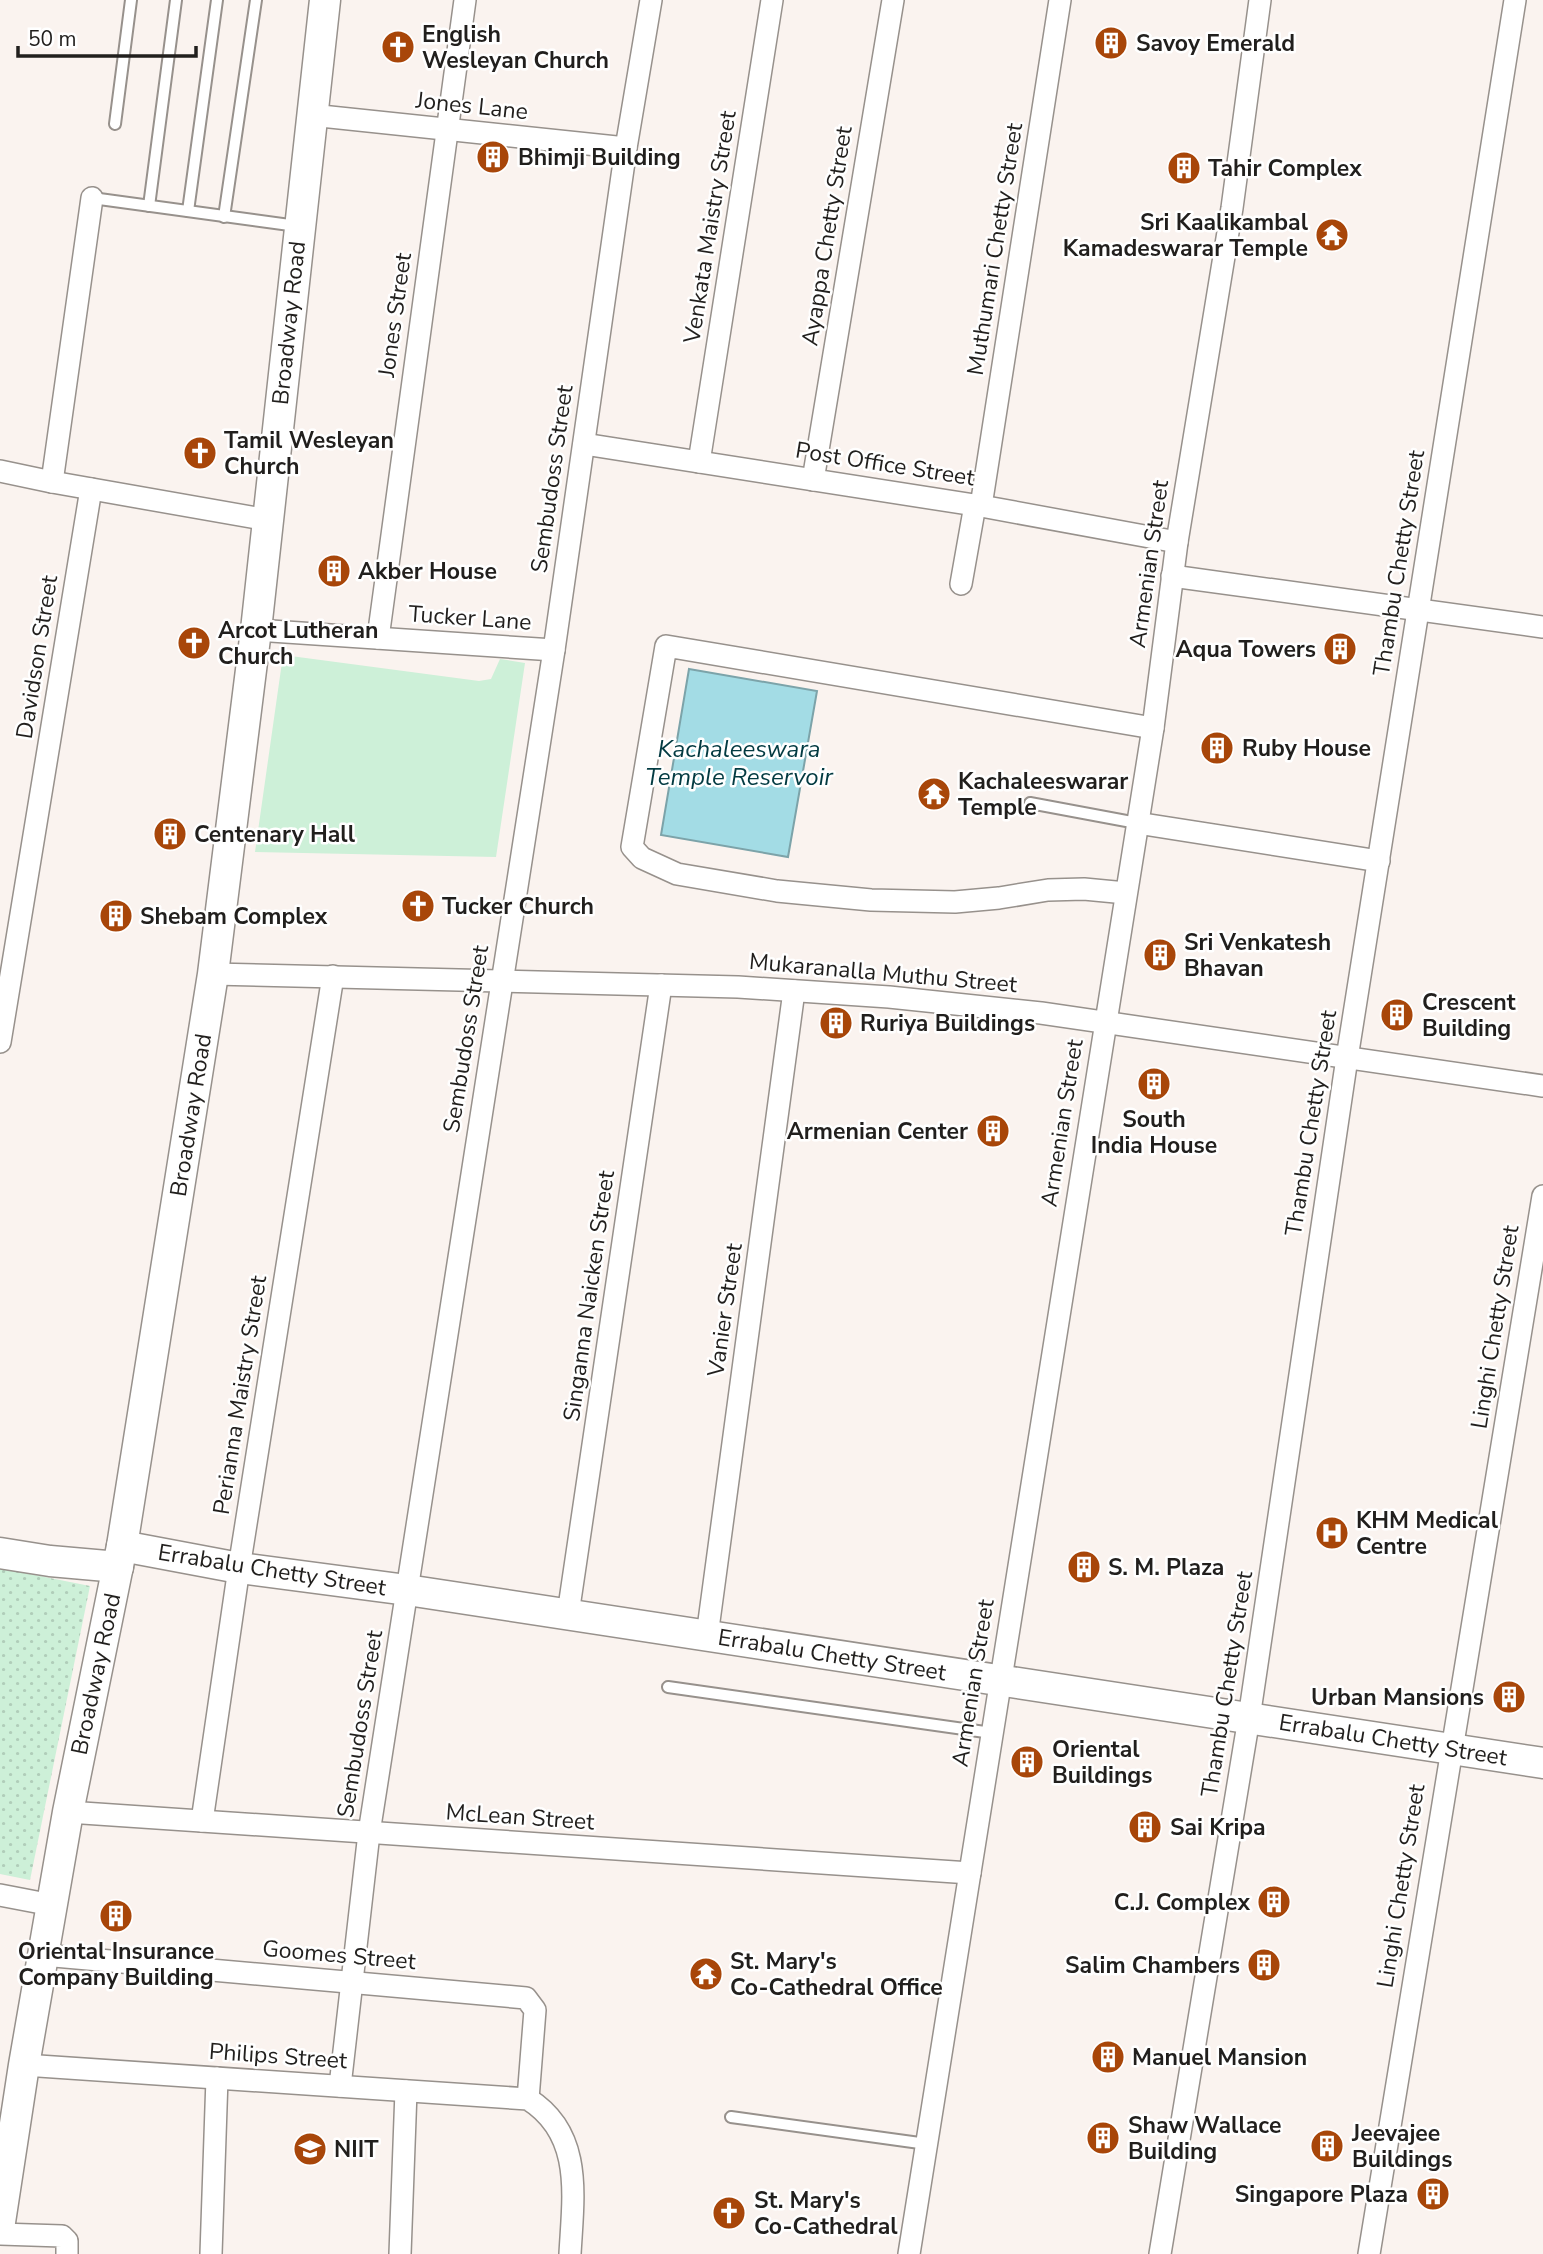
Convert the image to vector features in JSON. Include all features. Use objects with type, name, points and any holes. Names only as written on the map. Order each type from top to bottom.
[{"type":"main road","name":"Broadway Road","points":[[0,2222],[68,1812],[120,1557],[213,974],[256,630],[325,0]]},
{"type":"main road","name":"Errabalu Chetty Street","points":[[0,1553],[67,1563],[120,1557],[239,1568],[407,1590],[1543,1763]]},
{"type":"street","name":"Jones Street","points":[[378,638],[464,0]]},
{"type":"street","name":"Sembudoss Street","points":[[340,2087],[369,1833],[554,650],[626,148],[652,0]]},
{"type":"street","name":"Venkata Maistry Street","points":[[699,462],[772,0]]},
{"type":"street","name":"Ayappa Chetty Street","points":[[813,480],[892,0]]},
{"type":"street","name":"Muthumari Chetty Street","points":[[961,584],[978,506],[1060,0]]},
{"type":"street","name":"Armenian Street","points":[[909,2254],[1153,728],[1177,541],[1232,208],[1260,0]]},
{"type":"street","name":"Thambu Chetty Street","points":[[1160,2254],[1249,1718],[1347,1058],[1515,0]]},
{"type":"street","name":"Jones Lane","points":[[311,115],[626,148]]},
{"type":"street","points":[[52,482],[92,198]]},
{"type":"street","name":"Post Office Street","points":[[584,444],[978,506],[1177,541]]},
{"type":"street","points":[[0,471],[268,520]]},
{"type":"street","name":"Davidson Street","points":[[0,1042],[91,489]]},
{"type":"street","points":[[1172,576],[1543,627]]},
{"type":"street","name":"Tucker Lane","points":[[256,630],[554,650]]},
{"type":"street","points":[[1126,893],[1060,889],[941,903],[871,900],[777,891],[677,874],[642,858],[632,847],[666,646],[1153,728]]},
{"type":"street","points":[[1137,823],[1379,861]]},
{"type":"street","name":"Mukaranalla Muthu Street","points":[[213,974],[661,985],[794,991],[968,1004],[1543,1086]]},
{"type":"street","name":"Perianna Maistry Street","points":[[202,1821],[332,976]]},
{"type":"street","name":"Singanna Naicken Street","points":[[568,1614],[661,985]]},
{"type":"street","name":"Vanier Street","points":[[708,1636],[794,991]]},
{"type":"street","name":"Linghi Chetty Street","points":[[1369,2254],[1543,1196]]},
{"type":"street","name":"McLean Street","points":[[68,1812],[970,1873]]},
{"type":"street","points":[[0,1895],[52,1905]]},
{"type":"street","name":"Goomes Street","points":[[43,1955],[526,1998],[535,2010],[528,2099]]},
{"type":"street","name":"Philips Street","points":[[24,2065],[528,2099]]},
{"type":"street","points":[[211,2254],[217,2078]]},
{"type":"street","points":[[400,2254],[406,2091]]},
{"type":"street","points":[[528,2099],[554,2124],[567,2145],[572,2173],[570,2254]]},
{"type":"street","points":[[0,2234],[61,2235],[67,2239],[67,2254]]},
{"type":"lane","points":[[115,124],[131,0]]},
{"type":"lane","points":[[149,206],[176,0]]},
{"type":"lane","points":[[188,211],[217,0]]},
{"type":"lane","points":[[224,217],[256,0]]},
{"type":"lane","points":[[92,198],[299,226]]},
{"type":"lane","points":[[1030,803],[1137,823]]},
{"type":"lane","points":[[668,1687],[992,1733]]},
{"type":"lane","points":[[732,2117],[927,2144]]},
{"type":"green space","points":[[283,655],[479,681],[491,679],[500,659],[525,663],[496,857],[255,852]]},
{"type":"green space","points":[[0,1568],[90,1586],[30,1880],[0,1874]]},
{"type":"water","name":"Kachaleeswara Temple Reservoir","points":[[689,669],[817,691],[788,857],[661,835]]},
{"type":"place","name":"Savoy Emerald","points":[[1111,43]]},
{"type":"place","name":"English Wesleyan Church","points":[[398,47]]},
{"type":"place","name":"Bhimji Building","points":[[493,157]]},
{"type":"place","name":"Tahir Complex","points":[[1184,168]]},
{"type":"place","name":"Sri Kaalikambal Kamadeswarar Temple","points":[[1332,235]]},
{"type":"place","name":"Tamil Wesleyan Church","points":[[200,453]]},
{"type":"place","name":"Akber House","points":[[334,571]]},
{"type":"place","name":"Arcot Lutheran Church","points":[[194,643]]},
{"type":"place","name":"Aqua Towers","points":[[1340,649]]},
{"type":"place","name":"Ruby House","points":[[1217,748]]},
{"type":"place","name":"Kachaleeswarar Temple","points":[[934,794]]},
{"type":"place","name":"Centenary Hall","points":[[170,834]]},
{"type":"place","name":"Tucker Church","points":[[418,906]]},
{"type":"place","name":"Shebam Complex","points":[[116,916]]},
{"type":"place","name":"Sri Venkatesh Bhavan","points":[[1160,955]]},
{"type":"place","name":"Crescent Building","points":[[1397,1015]]},
{"type":"place","name":"Ruriya Buildings","points":[[836,1023]]},
{"type":"place","name":"South India House","points":[[1154,1084]]},
{"type":"place","name":"Armenian Center","points":[[993,1131]]},
{"type":"place","name":"KHM Medical Centre","points":[[1332,1533]]},
{"type":"place","name":"S. M. Plaza","points":[[1084,1567]]},
{"type":"place","name":"Urban Mansions","points":[[1509,1697]]},
{"type":"place","name":"Oriental Buildings","points":[[1027,1762]]},
{"type":"place","name":"Sai Kripa","points":[[1145,1827]]},
{"type":"place","name":"C.J. Complex","points":[[1274,1902]]},
{"type":"place","name":"Oriental Insurance Company Building","points":[[116,1916]]},
{"type":"place","name":"Salim Chambers","points":[[1264,1965]]},
{"type":"place","name":"St. Mary's Co-Cathedral Office","points":[[706,1974]]},
{"type":"place","name":"Manuel Mansion","points":[[1108,2057]]},
{"type":"place","name":"Shaw Wallace Building","points":[[1103,2138]]},
{"type":"place","name":"Jeevajee Buildings","points":[[1327,2146]]},
{"type":"place","name":"NIIT","points":[[310,2149]]},
{"type":"place","name":"Singapore Plaza","points":[[1433,2194]]},
{"type":"place","name":"St. Mary's Co-Cathedral","points":[[729,2213]]}]
